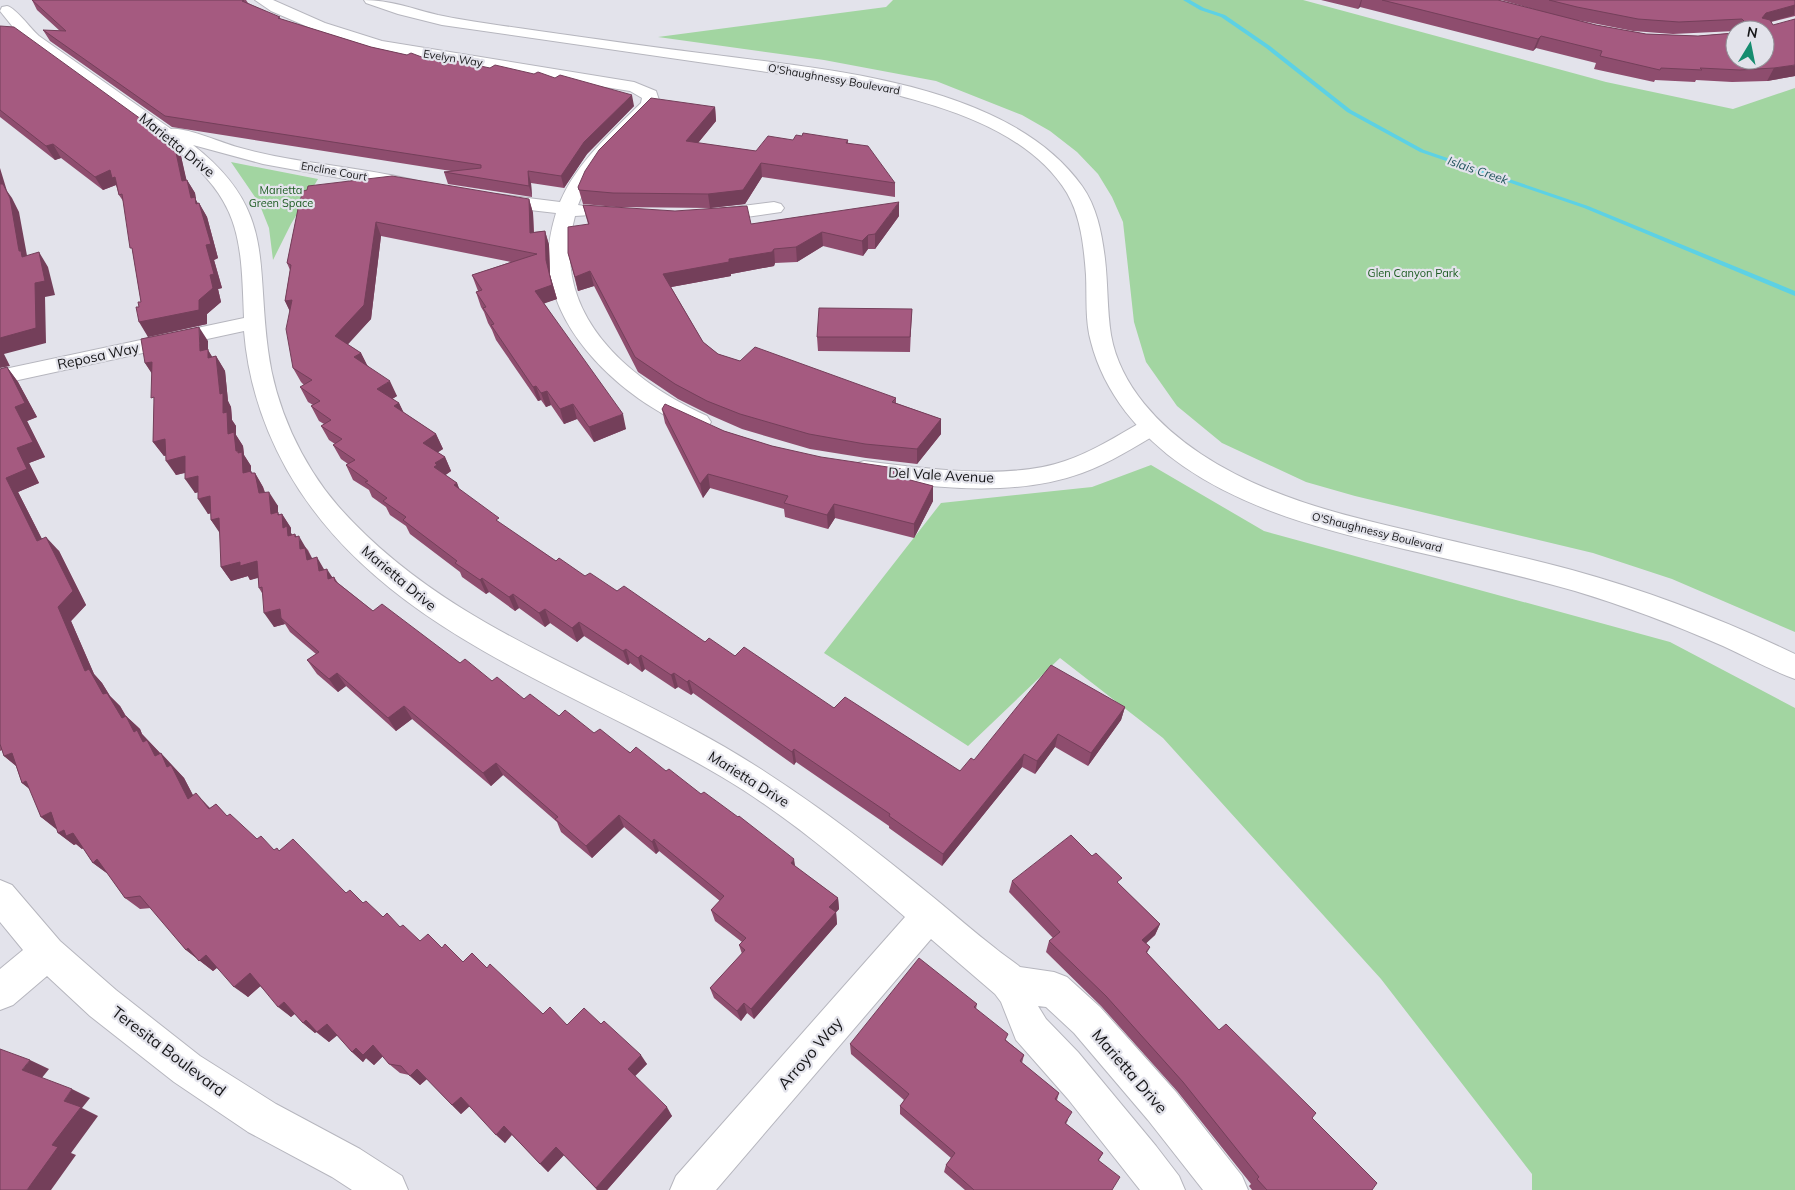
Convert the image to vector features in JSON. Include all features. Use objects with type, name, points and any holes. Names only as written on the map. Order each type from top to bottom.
[{"type":"street","name":"Evelyn Way","points":[[262,0],[300,20],[366,42],[413,52],[634,87],[650,94],[651,100],[647,106],[590,165],[567,209]]},
{"type":"street","name":"O'Shaughnessy Boulevard","points":[[371,0],[403,12],[452,22],[864,82],[932,98],[967,111],[1001,127],[1045,156],[1076,191],[1090,230],[1098,322],[1105,358],[1123,392],[1151,427],[1204,468],[1237,486],[1274,502],[1335,523],[1608,590],[1729,636],[1795,668]]},
{"type":"street","name":"Marietta Drive","points":[[5,6],[22,29],[33,39],[198,158],[228,191],[246,226],[251,248],[254,322],[257,353],[264,386],[287,446],[306,480],[329,512],[362,548],[400,582],[442,613],[490,642],[668,730],[737,770],[796,808],[856,854],[1011,984],[1029,1027],[1056,1055],[1125,1138],[1165,1190]]},
{"type":"street","name":"Encline Court","points":[[139,114],[190,138],[225,149],[261,158],[426,187]]},
{"type":"street","points":[[475,196],[606,214]]},
{"type":"street","points":[[690,216],[734,214],[774,208]]},
{"type":"street","points":[[567,209],[561,231],[560,274],[567,298],[579,323],[600,350],[623,374],[654,398],[690,418],[717,430]]},
{"type":"street","name":"Reposa Way","points":[[0,377],[254,322]]},
{"type":"street","name":"Del Vale Avenue","points":[[841,467],[894,474],[955,478],[1012,479],[1037,477],[1085,463],[1151,427]]},
{"type":"street","name":"Teresita Boulevard","points":[[0,896],[48,953],[186,1069],[262,1118],[346,1163],[388,1190]]},
{"type":"street","name":"Arroyo Way","points":[[690,1190],[929,916]]},
{"type":"street","points":[[0,992],[48,953]]},
{"type":"street","name":"Marietta Drive","points":[[1011,984],[1054,990],[1087,1020],[1162,1106],[1228,1190]]},
{"type":"green space","name":"Glen Canyon Park","points":[[893,0],[1303,0],[1606,82],[1733,109],[1795,88],[1795,632],[1672,579],[1593,553],[1355,496],[1306,482],[1222,443],[1177,406],[1146,362],[1134,322],[1123,222],[1112,197],[1098,174],[1077,152],[1050,131],[1022,115],[936,81],[824,60],[658,37],[886,7]]},
{"type":"green space","name":"Marietta Green Space","points":[[231,162],[318,179],[291,224],[273,260],[269,228],[259,203]]},
{"type":"green space","points":[[1151,465],[1264,531],[1670,642],[1795,708],[1795,1190],[1532,1190],[1532,1174],[1381,979],[1163,738],[1060,658],[968,746],[824,653],[941,503],[1092,487]]},
{"type":"building","points":[[32,0],[244,0],[242,1],[280,17],[278,18],[371,47],[407,55],[411,53],[427,59],[431,57],[448,62],[452,60],[490,68],[495,65],[534,74],[538,72],[555,78],[560,75],[632,95],[584,142],[561,176],[528,171],[529,186],[444,172],[481,168],[481,165],[165,116],[43,30],[66,31]]},
{"type":"building","points":[[1382,0],[1498,0],[1596,25],[1646,34],[1698,36],[1725,34],[1725,69],[1661,68],[1660,70],[1600,56],[1602,51],[1541,36],[1538,39]]},
{"type":"building","points":[[1549,0],[1795,0],[1795,5],[1766,13],[1762,18],[1770,20],[1742,19],[1679,22],[1638,19]]},
{"type":"building","points":[[1795,19],[1795,65],[1775,68],[1775,24]]},
{"type":"building","points":[[0,26],[14,27],[174,143],[182,181],[187,180],[191,198],[195,197],[196,204],[199,203],[211,244],[206,245],[214,274],[210,275],[213,288],[199,300],[199,310],[139,322],[136,307],[139,307],[138,302],[141,302],[122,194],[119,195],[115,177],[112,178],[110,170],[95,177],[53,144],[46,146],[0,110]]},
{"type":"building","points":[[651,98],[715,107],[686,141],[756,151],[768,136],[793,140],[796,135],[802,136],[803,133],[848,140],[846,143],[868,146],[895,183],[761,163],[743,190],[708,194],[613,193],[579,190],[578,187],[585,171],[599,150]]},
{"type":"building","points":[[392,176],[529,199],[530,233],[545,231],[546,260],[552,285],[535,291],[623,414],[589,427],[573,404],[560,409],[547,391],[541,393],[536,386],[533,387],[491,325],[494,324],[483,308],[486,307],[476,292],[482,290],[472,275],[537,254],[376,222],[364,305],[335,336],[361,353],[354,357],[390,381],[377,389],[399,403],[394,406],[436,434],[423,443],[445,457],[435,463],[437,465],[434,467],[457,483],[454,485],[499,518],[496,520],[556,561],[559,558],[585,576],[590,573],[617,591],[624,586],[705,642],[709,638],[735,656],[744,647],[834,708],[845,697],[960,771],[971,758],[974,760],[1051,665],[1125,707],[1091,753],[1058,734],[1037,761],[1024,754],[943,854],[889,816],[890,814],[794,749],[792,752],[689,680],[687,682],[674,673],[671,675],[641,655],[638,658],[626,649],[623,651],[579,622],[572,628],[545,609],[539,613],[513,594],[509,597],[482,578],[480,580],[455,563],[457,561],[403,520],[406,517],[383,501],[387,498],[346,465],[355,460],[333,445],[342,439],[321,426],[331,420],[311,406],[320,401],[300,387],[312,380],[293,368],[286,329],[292,300],[285,301],[291,265],[287,263],[303,191],[307,190],[308,186]]},
{"type":"building","points":[[0,184],[3,184],[10,198],[19,251],[21,251],[22,257],[39,252],[45,281],[35,283],[36,328],[0,338]]},
{"type":"building","points":[[899,202],[875,234],[868,235],[862,241],[822,232],[796,247],[774,249],[772,252],[729,259],[729,262],[663,274],[703,342],[718,354],[740,361],[755,347],[896,398],[892,402],[941,419],[917,449],[865,444],[809,434],[740,414],[707,401],[675,384],[635,357],[590,271],[575,277],[568,253],[568,227],[589,224],[583,205],[675,211],[747,206],[751,224]]},
{"type":"building","points":[[819,308],[912,309],[910,337],[817,337]]},
{"type":"building","points":[[199,327],[200,351],[208,349],[208,358],[216,356],[220,394],[223,393],[223,413],[227,412],[228,434],[234,432],[236,451],[238,453],[242,452],[243,473],[251,471],[251,473],[255,473],[259,493],[269,492],[271,514],[278,512],[278,515],[282,514],[283,528],[287,526],[288,536],[295,534],[295,537],[299,536],[300,549],[305,548],[307,560],[317,557],[319,571],[327,569],[328,579],[334,577],[335,581],[373,611],[382,604],[460,663],[465,659],[492,681],[497,677],[524,699],[530,694],[559,716],[565,710],[594,733],[600,729],[630,753],[636,747],[666,771],[669,769],[701,794],[704,792],[739,816],[794,859],[791,863],[838,898],[829,907],[836,912],[751,1009],[744,1003],[737,1011],[710,988],[745,950],[739,945],[746,938],[711,910],[724,896],[654,839],[652,842],[619,815],[586,846],[555,819],[558,817],[496,763],[483,773],[404,706],[388,718],[337,673],[329,679],[307,660],[319,652],[281,618],[280,609],[264,613],[262,587],[259,588],[257,561],[240,566],[240,562],[221,567],[219,518],[211,520],[210,496],[198,499],[198,476],[185,479],[185,456],[166,461],[165,439],[153,442],[154,397],[151,398],[152,362],[145,363],[141,339]]},
{"type":"building","points":[[7,367],[25,403],[15,407],[33,442],[17,448],[27,469],[6,478],[37,541],[46,537],[73,591],[58,607],[85,671],[89,669],[103,694],[107,693],[122,718],[126,716],[134,732],[137,730],[143,742],[147,740],[155,756],[161,753],[167,767],[171,765],[188,799],[196,793],[209,809],[216,804],[227,816],[230,814],[257,839],[261,836],[274,850],[277,848],[279,851],[293,839],[346,893],[350,890],[363,903],[366,901],[383,917],[387,913],[400,927],[403,925],[420,941],[428,934],[442,948],[445,944],[463,962],[472,953],[487,968],[490,964],[543,1014],[550,1007],[567,1025],[584,1008],[601,1024],[604,1021],[641,1055],[628,1069],[667,1107],[596,1188],[556,1147],[540,1164],[504,1126],[496,1135],[461,1097],[452,1105],[417,1069],[410,1076],[401,1066],[389,1064],[373,1045],[363,1055],[356,1048],[352,1052],[327,1024],[317,1032],[306,1020],[303,1023],[284,1002],[278,1007],[250,973],[234,987],[206,955],[199,961],[188,948],[186,950],[140,896],[125,898],[97,859],[93,863],[73,833],[66,836],[64,830],[58,833],[51,812],[41,817],[26,781],[22,783],[12,753],[4,756],[0,744],[0,369]]},
{"type":"building","points":[[665,404],[724,431],[772,446],[821,457],[901,469],[895,476],[933,486],[914,524],[834,504],[827,515],[784,503],[788,496],[708,474],[700,484],[662,409]]},
{"type":"building","points":[[1071,835],[1092,856],[1096,853],[1122,878],[1117,882],[1160,924],[1142,940],[1150,947],[1146,952],[1219,1030],[1226,1024],[1316,1113],[1312,1118],[1377,1183],[1372,1190],[1267,1190],[1257,1179],[1259,1177],[1183,1082],[1106,996],[1049,941],[1060,932],[1012,881]]},
{"type":"building","points":[[919,958],[977,1004],[974,1007],[1008,1034],[1005,1040],[1024,1055],[1020,1061],[1059,1093],[1055,1099],[1072,1112],[1065,1123],[1103,1153],[1098,1160],[1120,1177],[1112,1190],[974,1190],[946,1165],[955,1153],[900,1106],[909,1094],[850,1044]]},
{"type":"building","points":[[0,1049],[30,1060],[22,1070],[72,1089],[64,1101],[81,1107],[52,1145],[58,1147],[27,1190],[0,1190]]},
{"type":"waterway","name":"Islais Creek","points":[[1186,0],[1202,9],[1223,16],[1268,47],[1349,111],[1422,151],[1586,207],[1795,294]]}]
